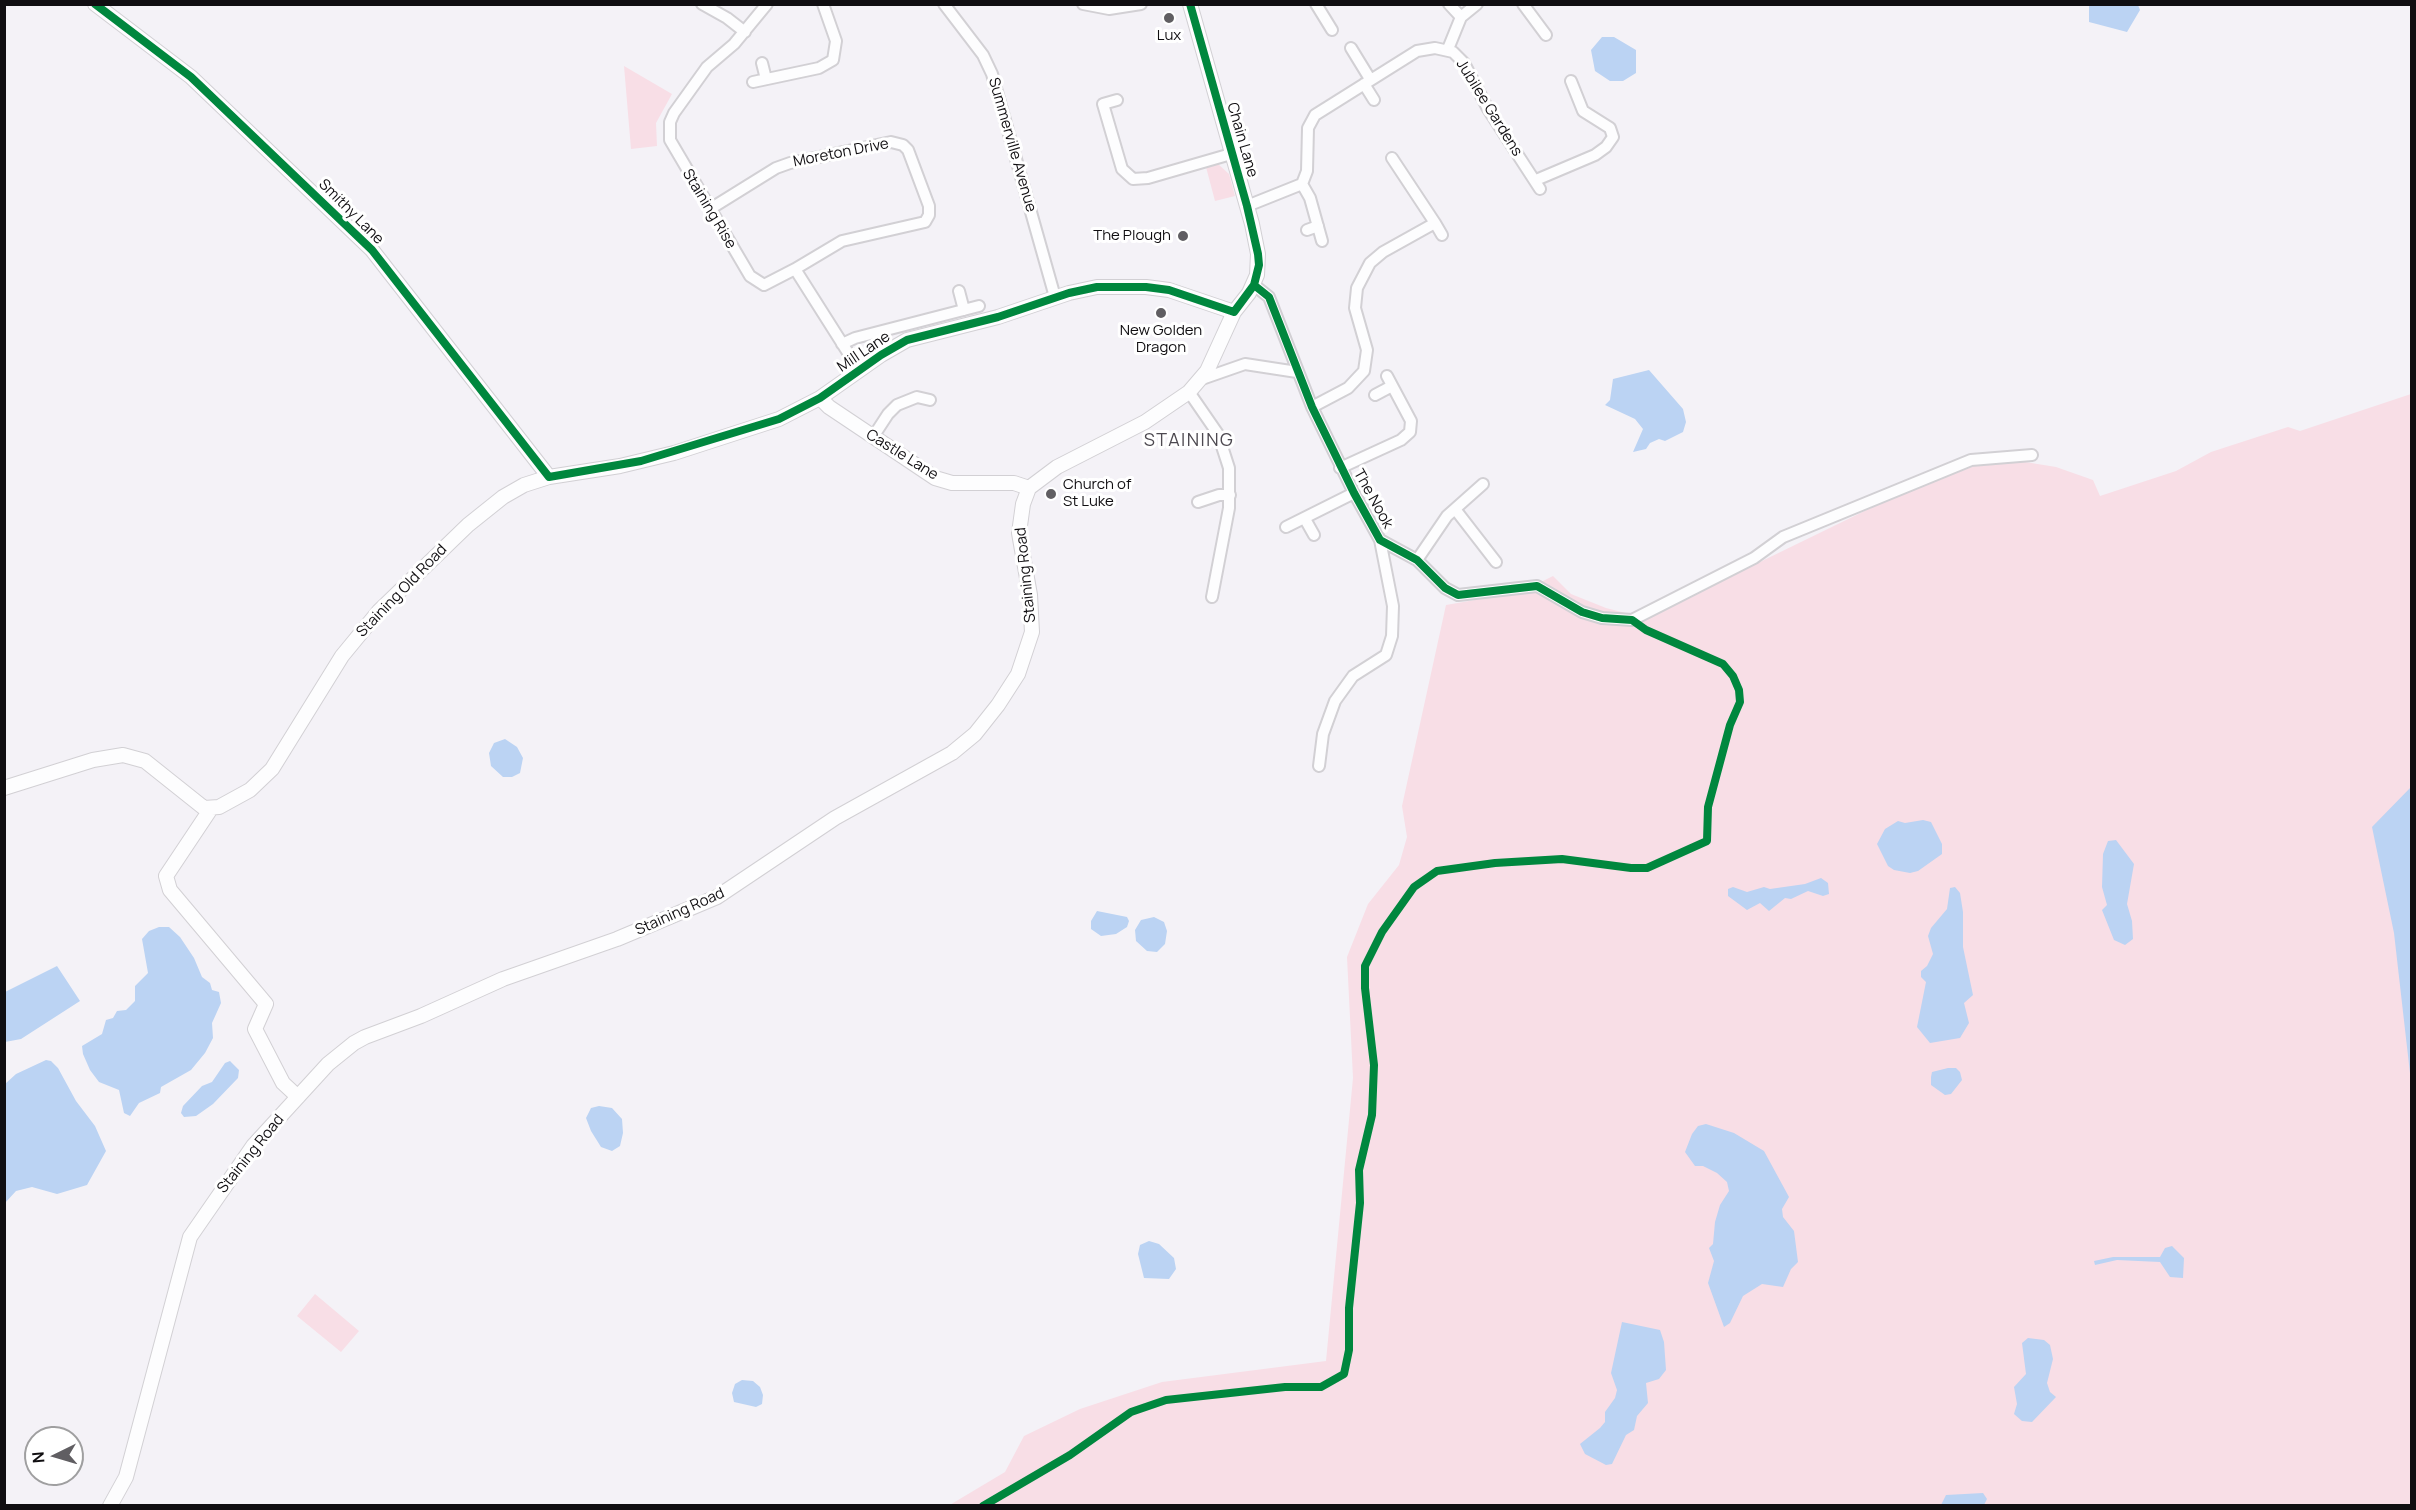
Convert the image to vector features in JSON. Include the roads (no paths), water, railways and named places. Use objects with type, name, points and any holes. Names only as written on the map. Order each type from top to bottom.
[{"type":"street","name":"Smithy Lane","points":[[95,4],[191,77],[372,250],[549,477]]},
{"type":"street","points":[[702,4],[727,18],[745,32]]},
{"type":"street","name":"Staining Rise","points":[[767,4],[745,32],[707,67],[670,122],[669,131],[673,148],[754,282],[759,285],[770,284],[795,269]]},
{"type":"street","points":[[753,82],[819,68],[833,60],[836,41],[823,4]]},
{"type":"street","name":"Summerville Avenue","points":[[944,4],[983,55],[992,74],[1055,297]]},
{"type":"street","points":[[1083,4],[1109,9],[1141,4]]},
{"type":"street","name":"Chain Lane","points":[[1190,4],[1247,206],[1258,254],[1259,265],[1254,285]]},
{"type":"street","points":[[1317,4],[1332,30]]},
{"type":"street","points":[[1449,4],[1461,17]]},
{"type":"street","points":[[1448,49],[1461,17],[1477,4]]},
{"type":"street","points":[[1522,4],[1546,35]]},
{"type":"street","points":[[1352,48],[1374,100]]},
{"type":"street","name":"Jubilee Gardens","points":[[1302,184],[1307,171],[1306,137],[1310,122],[1321,110],[1417,51],[1427,48],[1448,49],[1464,63],[1488,109],[1538,185],[1595,155],[1606,147],[1613,137],[1610,128],[1583,111],[1571,81]]},
{"type":"street","points":[[762,63],[766,79]]},
{"type":"street","points":[[1117,100],[1103,104],[1122,169],[1133,179],[1148,178],[1231,154]]},
{"type":"street","name":"Moreton Drive","points":[[710,209],[776,168],[790,163],[891,142],[903,145],[908,150],[929,206],[929,215],[925,222],[842,241],[795,269]]},
{"type":"street","points":[[1392,158],[1442,235]]},
{"type":"street","points":[[1247,206],[1302,184],[1310,198],[1322,241]]},
{"type":"street","points":[[1311,407],[1348,388],[1364,371],[1367,350],[1355,308],[1358,288],[1366,270],[1383,252],[1435,223]]},
{"type":"street","points":[[1307,230],[1318,226]]},
{"type":"street","points":[[795,269],[859,370]]},
{"type":"street","points":[[1029,488],[1057,467],[1145,422],[1189,392],[1202,379],[1234,312],[1254,285]]},
{"type":"street","name":"The Nook","points":[[1254,285],[1269,297],[1311,407],[1340,468],[1380,540],[1417,560],[1444,588],[1458,595],[1537,586],[1582,612],[1602,618],[1632,620],[1754,558],[1783,537],[1971,460],[2032,455]]},
{"type":"street","name":"Mill Lane","points":[[549,477],[620,466],[684,450],[779,419],[820,398],[894,347],[924,334],[998,317],[1055,297],[1097,287],[1146,287],[1175,292],[1234,312]]},
{"type":"street","points":[[959,291],[964,310]]},
{"type":"street","points":[[842,344],[855,338],[979,306]]},
{"type":"street","points":[[1202,379],[1245,364],[1297,372]]},
{"type":"street","points":[[1340,468],[1401,440],[1410,432],[1411,421],[1389,381],[1375,395]]},
{"type":"street","points":[[1189,392],[1224,446],[1229,468],[1230,495],[1212,597]]},
{"type":"street","name":"Castle Lane","points":[[820,398],[926,474],[943,481],[1014,483],[1029,488]]},
{"type":"street","points":[[873,437],[897,405],[916,398],[930,400]]},
{"type":"street","name":"Staining Old Road","points":[[298,1097],[283,1083],[255,1029],[266,1004],[170,890],[166,876],[210,810],[250,790],[272,769],[342,656],[364,627],[409,581],[493,504],[524,485],[549,477]]},
{"type":"street","points":[[1417,560],[1442,523],[1483,483]]},
{"type":"street","name":"Staining Road","points":[[114,1504],[126,1477],[190,1237],[254,1146],[327,1064],[354,1043],[509,976],[617,939],[717,897],[835,818],[939,762],[965,743],[985,723],[1008,692],[1029,647],[1032,609],[1019,533],[1021,513],[1029,488]]},
{"type":"street","points":[[1286,527],[1354,494]]},
{"type":"street","points":[[1198,502],[1219,495],[1230,495]]},
{"type":"street","points":[[1455,508],[1496,562]]},
{"type":"street","points":[[1305,519],[1314,536]]},
{"type":"street","points":[[1319,766],[1323,734],[1335,701],[1353,676],[1386,655],[1392,636],[1393,606],[1380,540]]},
{"type":"street","points":[[4,788],[93,759],[123,754],[145,761],[194,801],[210,810]]},
{"type":"water","points":[[2089,5],[2138,5],[2140,10],[2127,32],[2089,22]]},
{"type":"water","points":[[1602,37],[1614,37],[1636,50],[1636,73],[1623,81],[1610,81],[1595,71],[1591,50]]},
{"type":"water","points":[[1649,370],[1683,409],[1686,422],[1683,432],[1665,441],[1659,439],[1650,443],[1646,449],[1633,452],[1643,429],[1635,419],[1605,405],[1610,400],[1613,379]]},
{"type":"water","points":[[505,739],[517,747],[523,758],[520,773],[512,777],[503,777],[491,766],[489,753],[494,743]]},
{"type":"water","points":[[2411,787],[2411,1082],[2394,933],[2372,827]]},
{"type":"water","points":[[1923,820],[1931,822],[1942,844],[1942,854],[1918,871],[1910,873],[1894,870],[1888,866],[1877,844],[1885,829],[1898,821],[1905,823]]},
{"type":"water","points":[[2116,840],[2134,864],[2127,904],[2132,921],[2133,939],[2125,945],[2114,940],[2102,910],[2107,905],[2102,887],[2103,854],[2108,841]]},
{"type":"water","points":[[1821,878],[1828,883],[1829,894],[1823,896],[1808,891],[1791,899],[1785,898],[1769,911],[1760,903],[1747,910],[1728,896],[1728,889],[1733,887],[1747,892],[1764,887],[1770,889],[1805,884]]},
{"type":"water","points":[[1955,887],[1960,893],[1963,912],[1963,947],[1973,995],[1964,1003],[1969,1023],[1960,1038],[1930,1043],[1917,1027],[1926,982],[1921,977],[1921,971],[1927,966],[1933,954],[1928,936],[1931,928],[1947,909],[1950,888]]},
{"type":"water","points":[[1097,911],[1127,917],[1129,921],[1127,927],[1116,934],[1101,936],[1091,929],[1091,921]]},
{"type":"water","points":[[1154,917],[1164,922],[1167,931],[1165,944],[1157,952],[1147,951],[1136,941],[1135,930],[1141,920]]},
{"type":"water","points":[[159,927],[169,927],[180,937],[194,958],[202,977],[210,983],[212,990],[219,992],[221,1003],[212,1023],[213,1038],[205,1053],[191,1070],[161,1087],[160,1093],[139,1103],[130,1116],[124,1113],[119,1090],[99,1082],[90,1070],[82,1046],[102,1034],[106,1020],[113,1018],[117,1011],[126,1010],[135,1001],[135,986],[148,973],[142,939],[149,931]]},
{"type":"water","points":[[57,966],[80,1001],[21,1039],[5,1042],[5,992]]},
{"type":"water","points":[[46,1060],[51,1061],[58,1068],[76,1101],[95,1126],[106,1151],[87,1185],[57,1194],[32,1187],[16,1191],[5,1203],[5,1084],[16,1074]]},
{"type":"water","points":[[230,1061],[239,1070],[238,1078],[213,1104],[196,1116],[184,1117],[181,1113],[183,1106],[202,1086],[212,1082],[225,1063]]},
{"type":"water","points":[[1956,1068],[1962,1080],[1951,1094],[1945,1095],[1931,1085],[1931,1077],[1932,1072]]},
{"type":"water","points":[[599,1106],[612,1108],[622,1119],[623,1133],[620,1146],[612,1151],[601,1147],[586,1118],[591,1108]]},
{"type":"water","points":[[1706,1124],[1734,1133],[1764,1151],[1789,1197],[1782,1209],[1783,1217],[1794,1231],[1798,1262],[1791,1269],[1783,1287],[1762,1284],[1743,1296],[1730,1323],[1724,1327],[1708,1283],[1714,1261],[1709,1248],[1713,1244],[1715,1222],[1720,1205],[1729,1191],[1727,1182],[1717,1173],[1703,1166],[1695,1166],[1685,1152],[1698,1126]]},
{"type":"water","points":[[1149,1241],[1159,1244],[1174,1258],[1176,1269],[1169,1279],[1144,1278],[1138,1254],[1140,1245]]},
{"type":"water","points":[[2172,1246],[2184,1258],[2183,1278],[2170,1277],[2160,1262],[2117,1260],[2095,1265],[2094,1261],[2113,1257],[2160,1257],[2165,1248]]},
{"type":"water","points":[[1622,1322],[1660,1330],[1664,1342],[1666,1370],[1659,1379],[1646,1383],[1648,1403],[1637,1416],[1634,1430],[1626,1435],[1612,1464],[1606,1465],[1585,1454],[1580,1444],[1605,1422],[1605,1412],[1615,1398],[1617,1390],[1611,1373]]},
{"type":"water","points":[[2028,1338],[2044,1340],[2050,1345],[2053,1359],[2047,1383],[2050,1392],[2056,1397],[2032,1422],[2022,1421],[2014,1414],[2017,1404],[2014,1387],[2026,1374],[2022,1343]]},
{"type":"water","points":[[742,1380],[753,1381],[760,1387],[763,1395],[762,1404],[756,1407],[734,1402],[732,1393],[735,1384]]},
{"type":"water","points":[[1983,1493],[1987,1499],[1984,1505],[1941,1505],[1946,1495]]},
{"type":"place","name":"Lux","points":[[1169,18]]},
{"type":"place","name":"The Plough","points":[[1183,236]]},
{"type":"place","name":"New Golden Dragon","points":[[1161,313]]},
{"type":"place","name":"Church of St Luke","points":[[1051,494]]},
{"type":"district","name":"STAINING","points":[[1189,441]]}]
